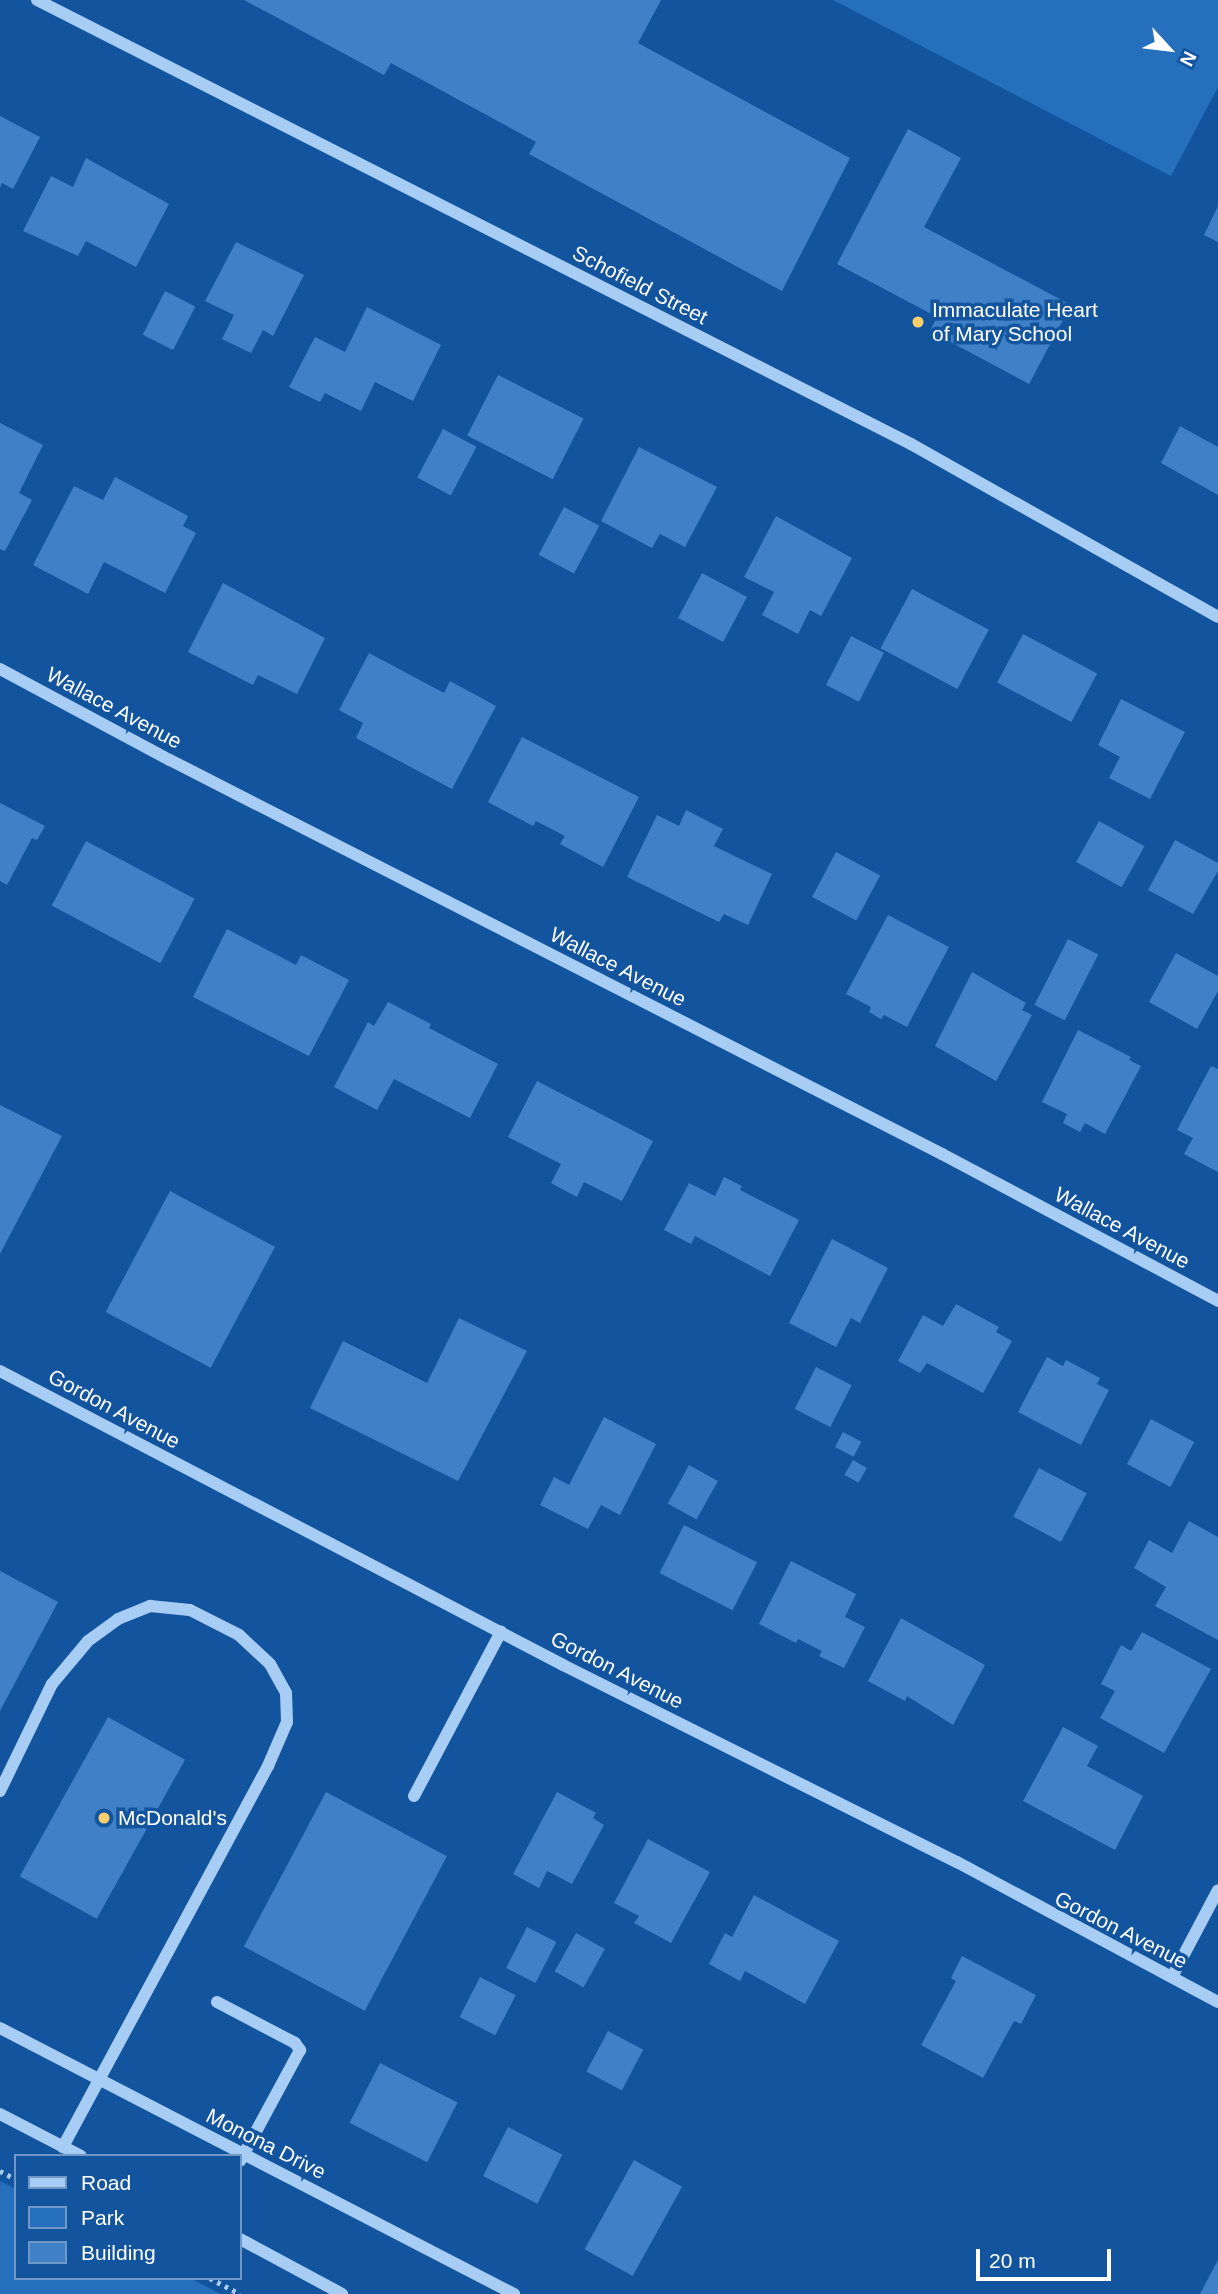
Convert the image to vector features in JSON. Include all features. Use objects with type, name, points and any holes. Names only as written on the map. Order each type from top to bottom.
[{"type":"street","name":"Schofield Street","points":[[37,0],[911,444],[1218,617]]},
{"type":"street","name":"Wallace Avenue","points":[[0,669],[170,760],[943,1154],[1218,1301]]},
{"type":"street","name":"Gordon Avenue","points":[[0,1371],[501,1632],[957,1862],[1218,2002]]},
{"type":"street","points":[[0,1791],[52,1684],[88,1642],[118,1619],[150,1606],[190,1611],[239,1635],[270,1664],[286,1693],[287,1722],[268,1766],[63,2147]]},
{"type":"street","points":[[414,1796],[501,1632]]},
{"type":"street","points":[[1172,1977],[1218,1891]]},
{"type":"street","points":[[217,2002],[295,2043],[300,2050],[242,2158]]},
{"type":"street","name":"Monona Drive","points":[[0,2028],[235,2154]]},
{"type":"street","points":[[0,2114],[77,2154]]},
{"type":"street","name":"Monona Drive","points":[[242,2158],[514,2294]]},
{"type":"street","points":[[242,2240],[342,2294]]},
{"type":"path","points":[[213,2280],[240,2294]]},
{"type":"green space","points":[[833,0],[1218,0],[1218,87],[1171,176]]},
{"type":"green space","points":[[0,2181],[14,2188],[14,2280],[194,2280],[221,2294],[0,2294]]},
{"type":"building","points":[[244,0],[661,0],[638,43],[850,158],[782,291],[529,154],[536,142],[391,63],[384,75]]},
{"type":"building","points":[[0,116],[40,137],[13,189],[2,183],[0,188]]},
{"type":"building","points":[[908,129],[961,158],[924,227],[1071,305],[1029,384],[930,331],[937,317],[837,264]]},
{"type":"building","points":[[86,158],[169,204],[136,267],[86,241],[78,256],[23,231],[51,176],[73,187]]},
{"type":"building","points":[[1218,206],[1218,242],[1204,235]]},
{"type":"building","points":[[236,242],[304,275],[273,336],[263,330],[251,353],[222,339],[234,315],[205,301]]},
{"type":"building","points":[[165,291],[195,306],[173,350],[143,335]]},
{"type":"building","points":[[367,307],[441,345],[413,401],[375,382],[361,411],[325,393],[320,402],[289,387],[315,337],[345,352]]},
{"type":"building","points":[[498,375],[584,419],[553,479],[467,436]]},
{"type":"building","points":[[0,423],[43,445],[19,493],[32,500],[5,551],[0,549]]},
{"type":"building","points":[[1180,426],[1218,447],[1218,495],[1161,463]]},
{"type":"building","points":[[443,429],[477,447],[451,495],[417,478]]},
{"type":"building","points":[[639,447],[717,487],[685,547],[660,534],[652,548],[601,521]]},
{"type":"building","points":[[115,477],[188,516],[183,526],[196,533],[165,593],[104,562],[88,594],[33,565],[74,486],[103,500]]},
{"type":"building","points":[[564,507],[599,526],[574,573],[539,555]]},
{"type":"building","points":[[776,516],[852,558],[821,616],[810,610],[798,634],[762,615],[774,592],[744,577]]},
{"type":"building","points":[[702,573],[747,597],[723,642],[678,618]]},
{"type":"building","points":[[223,583],[325,638],[297,694],[258,675],[253,685],[188,652]]},
{"type":"building","points":[[912,589],[989,630],[957,689],[881,648]]},
{"type":"building","points":[[1023,634],[1097,673],[1071,722],[997,683]]},
{"type":"building","points":[[851,636],[884,653],[859,702],[826,685]]},
{"type":"building","points":[[369,653],[444,693],[450,681],[496,706],[452,789],[356,738],[363,723],[339,710]]},
{"type":"building","points":[[1121,699],[1185,732],[1150,799],[1109,778],[1120,757],[1098,745]]},
{"type":"building","points":[[522,737],[639,797],[603,867],[560,844],[565,836],[536,821],[533,826],[488,802]]},
{"type":"building","points":[[0,803],[45,826],[37,840],[32,838],[7,885],[0,881]]},
{"type":"building","points":[[686,810],[723,829],[714,846],[772,874],[748,925],[724,914],[719,922],[627,877],[657,815],[679,826]]},
{"type":"building","points":[[1099,821],[1144,846],[1122,887],[1076,862]]},
{"type":"building","points":[[1175,840],[1218,863],[1218,871],[1193,914],[1148,890]]},
{"type":"building","points":[[86,841],[195,899],[160,963],[52,905]]},
{"type":"building","points":[[836,852],[880,875],[856,921],[812,897]]},
{"type":"building","points":[[888,915],[949,947],[907,1027],[884,1015],[881,1019],[869,1012],[871,1007],[846,994]]},
{"type":"building","points":[[227,929],[296,965],[301,955],[349,980],[309,1056],[193,997]]},
{"type":"building","points":[[1068,939],[1098,954],[1065,1020],[1034,1005]]},
{"type":"building","points":[[1176,953],[1218,976],[1218,991],[1197,1029],[1149,1002]]},
{"type":"building","points":[[972,972],[1026,1003],[1022,1010],[1032,1015],[996,1081],[935,1046]]},
{"type":"building","points":[[388,1002],[431,1024],[429,1028],[498,1064],[470,1118],[394,1079],[377,1110],[334,1087],[368,1022],[374,1026]]},
{"type":"building","points":[[1078,1030],[1131,1057],[1129,1060],[1141,1066],[1105,1134],[1085,1123],[1080,1132],[1063,1123],[1067,1114],[1042,1102]]},
{"type":"building","points":[[1211,1066],[1218,1069],[1218,1172],[1184,1154],[1193,1138],[1177,1130]]},
{"type":"building","points":[[537,1081],[653,1141],[622,1201],[584,1182],[577,1197],[551,1183],[561,1164],[508,1137]]},
{"type":"building","points":[[0,1105],[62,1136],[0,1254]]},
{"type":"building","points":[[724,1177],[742,1186],[740,1190],[799,1220],[770,1276],[695,1236],[691,1244],[664,1230],[689,1183],[715,1196]]},
{"type":"building","points":[[170,1191],[275,1247],[211,1368],[106,1312]]},
{"type":"building","points":[[832,1239],[888,1268],[860,1323],[851,1318],[836,1347],[789,1323]]},
{"type":"building","points":[[956,1304],[999,1327],[996,1332],[1012,1341],[983,1393],[927,1363],[920,1373],[898,1361],[923,1315],[943,1326]]},
{"type":"building","points":[[459,1318],[527,1351],[458,1481],[310,1408],[343,1341],[427,1383]]},
{"type":"building","points":[[1047,1357],[1063,1366],[1066,1360],[1100,1378],[1097,1384],[1109,1390],[1081,1445],[1018,1412]]},
{"type":"building","points":[[816,1367],[852,1385],[830,1427],[795,1409]]},
{"type":"building","points":[[604,1417],[656,1444],[620,1515],[601,1505],[588,1529],[540,1505],[554,1477],[569,1485]]},
{"type":"building","points":[[1151,1419],[1194,1442],[1170,1487],[1127,1464]]},
{"type":"building","points":[[843,1432],[862,1442],[854,1457],[835,1447]]},
{"type":"building","points":[[853,1460],[867,1468],[858,1483],[844,1475]]},
{"type":"building","points":[[689,1465],[718,1481],[697,1519],[668,1503]]},
{"type":"building","points":[[1039,1468],[1087,1493],[1061,1542],[1013,1517]]},
{"type":"building","points":[[1189,1521],[1218,1537],[1218,1640],[1155,1606],[1166,1587],[1134,1568],[1149,1540],[1172,1553]]},
{"type":"building","points":[[684,1525],[757,1562],[733,1610],[659,1573]]},
{"type":"building","points":[[791,1561],[856,1594],[845,1617],[865,1627],[844,1668],[819,1656],[822,1651],[798,1639],[796,1643],[759,1624]]},
{"type":"building","points":[[0,1571],[58,1602],[0,1711]]},
{"type":"building","points":[[901,1618],[985,1665],[953,1725],[907,1696],[905,1701],[868,1681]]},
{"type":"building","points":[[1142,1632],[1211,1669],[1164,1753],[1100,1718],[1115,1691],[1101,1684],[1121,1645],[1131,1651]]},
{"type":"building","name":"McDonald's","points":[[108,1717],[185,1760],[97,1919],[20,1876]]},
{"type":"building","points":[[1063,1727],[1098,1746],[1087,1766],[1143,1796],[1115,1850],[1023,1801]]},
{"type":"building","points":[[326,1792],[447,1856],[365,2011],[244,1947]]},
{"type":"building","points":[[557,1792],[596,1813],[593,1818],[604,1825],[572,1884],[547,1871],[539,1888],[513,1874]]},
{"type":"building","points":[[648,1839],[710,1872],[671,1943],[634,1923],[639,1916],[614,1903]]},
{"type":"building","points":[[754,1895],[839,1941],[805,2004],[745,1971],[740,1981],[709,1964],[725,1933],[732,1937]]},
{"type":"building","points":[[527,1927],[556,1942],[536,1983],[506,1968]]},
{"type":"building","points":[[576,1933],[605,1949],[584,1987],[555,1971]]},
{"type":"building","points":[[962,1956],[1036,1995],[1021,2024],[1014,2021],[983,2078],[921,2045],[956,1981],[951,1978]]},
{"type":"building","points":[[480,1977],[516,1995],[495,2035],[460,2017]]},
{"type":"building","points":[[608,2031],[643,2050],[622,2090],[586,2072]]},
{"type":"building","points":[[380,2063],[458,2102],[427,2162],[350,2123]]},
{"type":"building","points":[[508,2127],[562,2155],[537,2204],[483,2176]]},
{"type":"building","points":[[634,2160],[682,2187],[633,2276],[585,2249]]},
{"type":"building","points":[[1218,2260],[1218,2294],[1200,2294]]},
{"type":"place","name":"Immaculate Heart of Mary School","points":[[918,322]]},
{"type":"place","name":"McDonald's","points":[[104,1818]]}]
